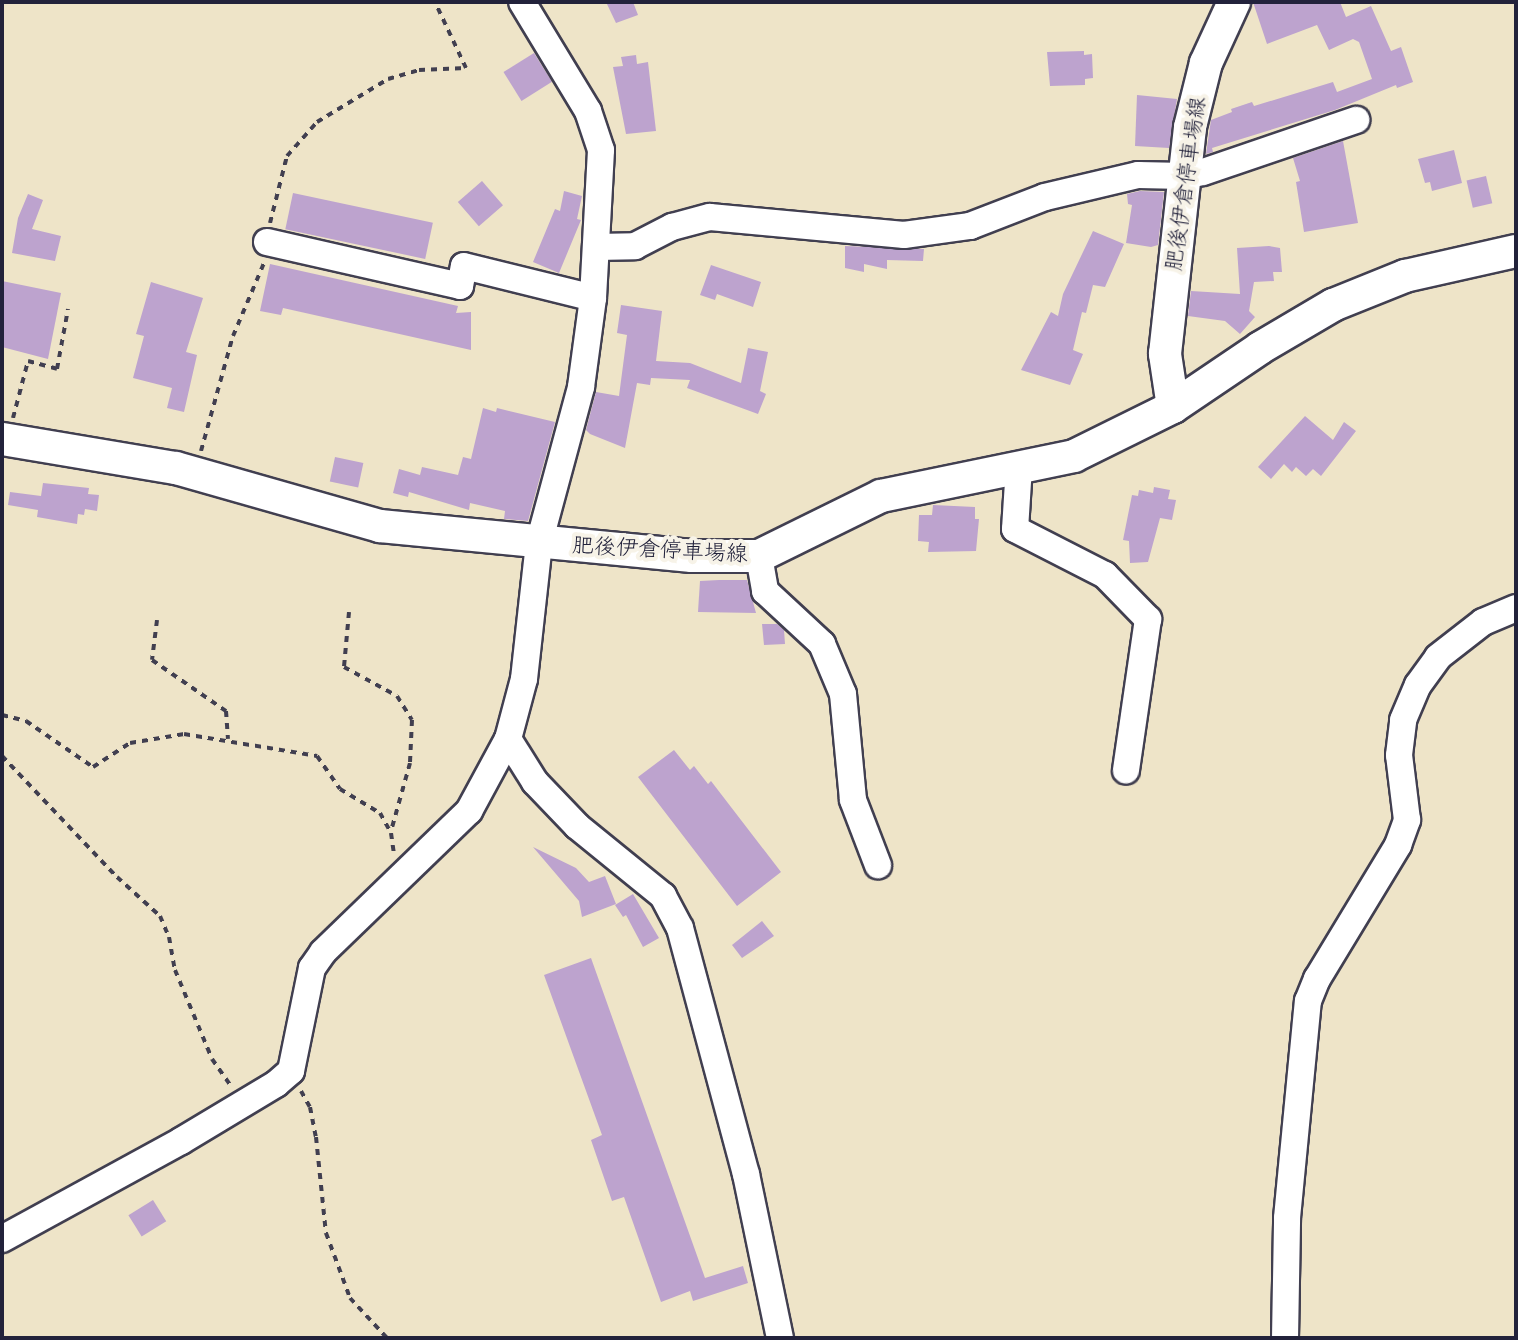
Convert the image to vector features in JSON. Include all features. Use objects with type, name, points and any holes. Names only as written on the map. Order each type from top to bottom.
[{"type":"main road","name":"肥後伊倉停車場線","points":[[4,439],[195,473],[380,526],[692,556],[759,556],[881,496],[1074,456],[1173,407],[1165,354],[1190,127],[1206,63],[1234,2]]},
{"type":"main road","points":[[1173,407],[1260,348],[1333,305],[1405,276],[1512,257]]},
{"type":"street","points":[[2,1239],[244,1105],[291,1071],[312,968],[323,952],[469,811],[508,739],[524,679],[539,543],[581,387],[593,298],[601,150],[588,111],[522,2]]},
{"type":"street","points":[[596,247],[635,246],[672,227],[710,217],[904,235],[970,226],[1045,197],[1138,175],[1185,176],[1356,120]]},
{"type":"street","points":[[267,242],[460,286],[464,266],[593,298]]},
{"type":"street","points":[[1019,466],[1015,529],[1105,575],[1148,619],[1126,770]]},
{"type":"street","points":[[759,556],[765,591],[822,644],[843,694],[853,800],[878,865]]},
{"type":"street","points":[[1285,1338],[1287,1218],[1308,1001],[1317,979],[1398,845],[1407,820],[1399,755],[1402,732],[1418,685],[1438,657],[1483,622],[1516,608]]},
{"type":"street","points":[[508,739],[535,782],[577,826],[663,896],[680,928],[746,1174],[780,1338]]},
{"type":"path","points":[[195,473],[233,336],[262,273],[287,156],[317,122],[388,79],[419,70],[466,68],[435,2]]},
{"type":"path","points":[[4,439],[28,361],[57,369],[68,309]]},
{"type":"path","points":[[349,612],[344,667],[397,696],[412,720],[410,763],[391,833]]},
{"type":"path","points":[[157,620],[152,660],[226,711],[228,739]]},
{"type":"path","points":[[2,715],[26,721],[93,767],[130,743],[184,734],[317,756],[340,789],[380,813],[391,833],[398,880]]},
{"type":"path","points":[[2,756],[27,778],[117,877],[160,916],[169,937],[175,970],[212,1059],[244,1105]]},
{"type":"path","points":[[291,1071],[310,1107],[326,1233],[350,1298],[387,1338]]},
{"type":"building","points":[[606,2],[633,2],[638,15],[616,23]]},
{"type":"building","points":[[1253,2],[1340,2],[1346,17],[1371,6],[1391,51],[1401,47],[1413,82],[1397,88],[1396,85],[1335,110],[1212,148],[1213,152],[1206,154],[1211,120],[1232,112],[1231,109],[1252,102],[1254,106],[1333,82],[1337,92],[1372,79],[1359,42],[1353,39],[1329,50],[1317,25],[1267,44]]},
{"type":"building","points":[[1084,51],[1084,55],[1092,54],[1093,78],[1085,79],[1085,85],[1050,86],[1047,52]]},
{"type":"building","points":[[534,53],[552,82],[521,101],[503,72]]},
{"type":"building","points":[[636,55],[637,64],[648,62],[656,131],[626,134],[613,67],[623,66],[621,57]]},
{"type":"building","points":[[1137,95],[1177,99],[1169,148],[1135,146]]},
{"type":"building","points":[[1343,141],[1358,223],[1304,232],[1296,182],[1300,181],[1293,158]]},
{"type":"building","points":[[1454,150],[1462,183],[1432,191],[1430,182],[1425,183],[1418,159]]},
{"type":"building","points":[[1486,176],[1492,203],[1473,208],[1467,180]]},
{"type":"building","points":[[482,181],[503,205],[479,226],[458,202]]},
{"type":"building","points":[[564,191],[582,196],[577,219],[581,220],[559,273],[533,262],[555,209],[560,211]]},
{"type":"building","points":[[1164,192],[1158,245],[1151,247],[1126,243],[1132,205],[1128,204],[1127,194]]},
{"type":"building","points":[[293,193],[433,223],[425,259],[285,229]]},
{"type":"building","points":[[28,194],[43,200],[32,229],[61,236],[55,261],[12,253],[18,218]]},
{"type":"building","points":[[1093,231],[1124,244],[1105,287],[1093,285],[1086,313],[1082,312],[1073,350],[1083,354],[1070,385],[1021,370],[1051,312],[1058,316],[1063,294]]},
{"type":"building","points":[[845,246],[924,249],[923,261],[887,260],[887,269],[864,264],[864,272],[845,268]]},
{"type":"building","points":[[1237,248],[1280,248],[1282,272],[1273,272],[1274,281],[1254,282],[1249,311],[1255,317],[1240,334],[1225,321],[1188,316],[1191,291],[1240,294]]},
{"type":"building","points":[[270,264],[458,306],[456,313],[471,312],[471,350],[283,308],[281,315],[260,311]]},
{"type":"building","points":[[711,265],[761,282],[753,307],[717,294],[715,300],[700,295]]},
{"type":"building","points":[[2,281],[61,293],[48,359],[2,347]]},
{"type":"building","points":[[151,282],[203,298],[186,352],[197,355],[184,412],[167,408],[172,388],[133,378],[144,336],[136,334]]},
{"type":"building","points":[[621,305],[662,311],[656,361],[690,363],[741,383],[748,348],[768,352],[760,391],[766,394],[758,414],[687,388],[690,380],[651,378],[650,385],[637,383],[625,448],[590,434],[586,430],[596,392],[619,396],[627,335],[617,333]]},
{"type":"building","points":[[483,408],[496,412],[497,408],[555,422],[528,521],[504,519],[505,511],[470,503],[469,510],[409,492],[408,497],[393,493],[399,469],[420,475],[422,467],[458,475],[463,457],[471,459]]},
{"type":"building","points":[[1305,416],[1333,440],[1344,422],[1356,431],[1321,476],[1313,469],[1306,476],[1296,467],[1292,472],[1284,464],[1271,479],[1258,467]]},
{"type":"building","points":[[335,457],[363,463],[358,487],[330,481]]},
{"type":"building","points":[[43,483],[89,488],[88,494],[99,495],[97,511],[85,509],[84,515],[78,514],[77,524],[37,517],[38,510],[8,505],[10,492],[41,496]]},
{"type":"building","points":[[1154,487],[1170,490],[1168,499],[1176,500],[1172,520],[1160,518],[1148,562],[1130,563],[1129,541],[1123,540],[1132,495],[1138,496],[1139,490],[1153,493]]},
{"type":"building","points":[[933,505],[975,507],[975,519],[979,519],[976,551],[928,552],[929,542],[918,541],[919,515],[932,515]]},
{"type":"building","points":[[747,580],[756,613],[698,612],[700,581]]},
{"type":"building","points":[[762,624],[777,624],[784,630],[785,644],[764,645]]},
{"type":"building","points":[[674,750],[690,770],[694,766],[708,784],[711,781],[781,872],[737,906],[638,777]]},
{"type":"building","points":[[533,847],[576,868],[589,882],[605,876],[616,904],[582,917],[579,901]]},
{"type":"building","points":[[633,894],[659,938],[643,947],[626,915],[623,917],[615,905]]},
{"type":"building","points":[[762,921],[774,936],[742,958],[732,945]]},
{"type":"building","points":[[591,958],[705,1278],[743,1266],[748,1283],[693,1301],[690,1291],[661,1302],[624,1197],[612,1201],[591,1140],[602,1135],[544,975]]},
{"type":"building","points":[[153,1200],[166,1221],[142,1237],[128,1215]]}]
